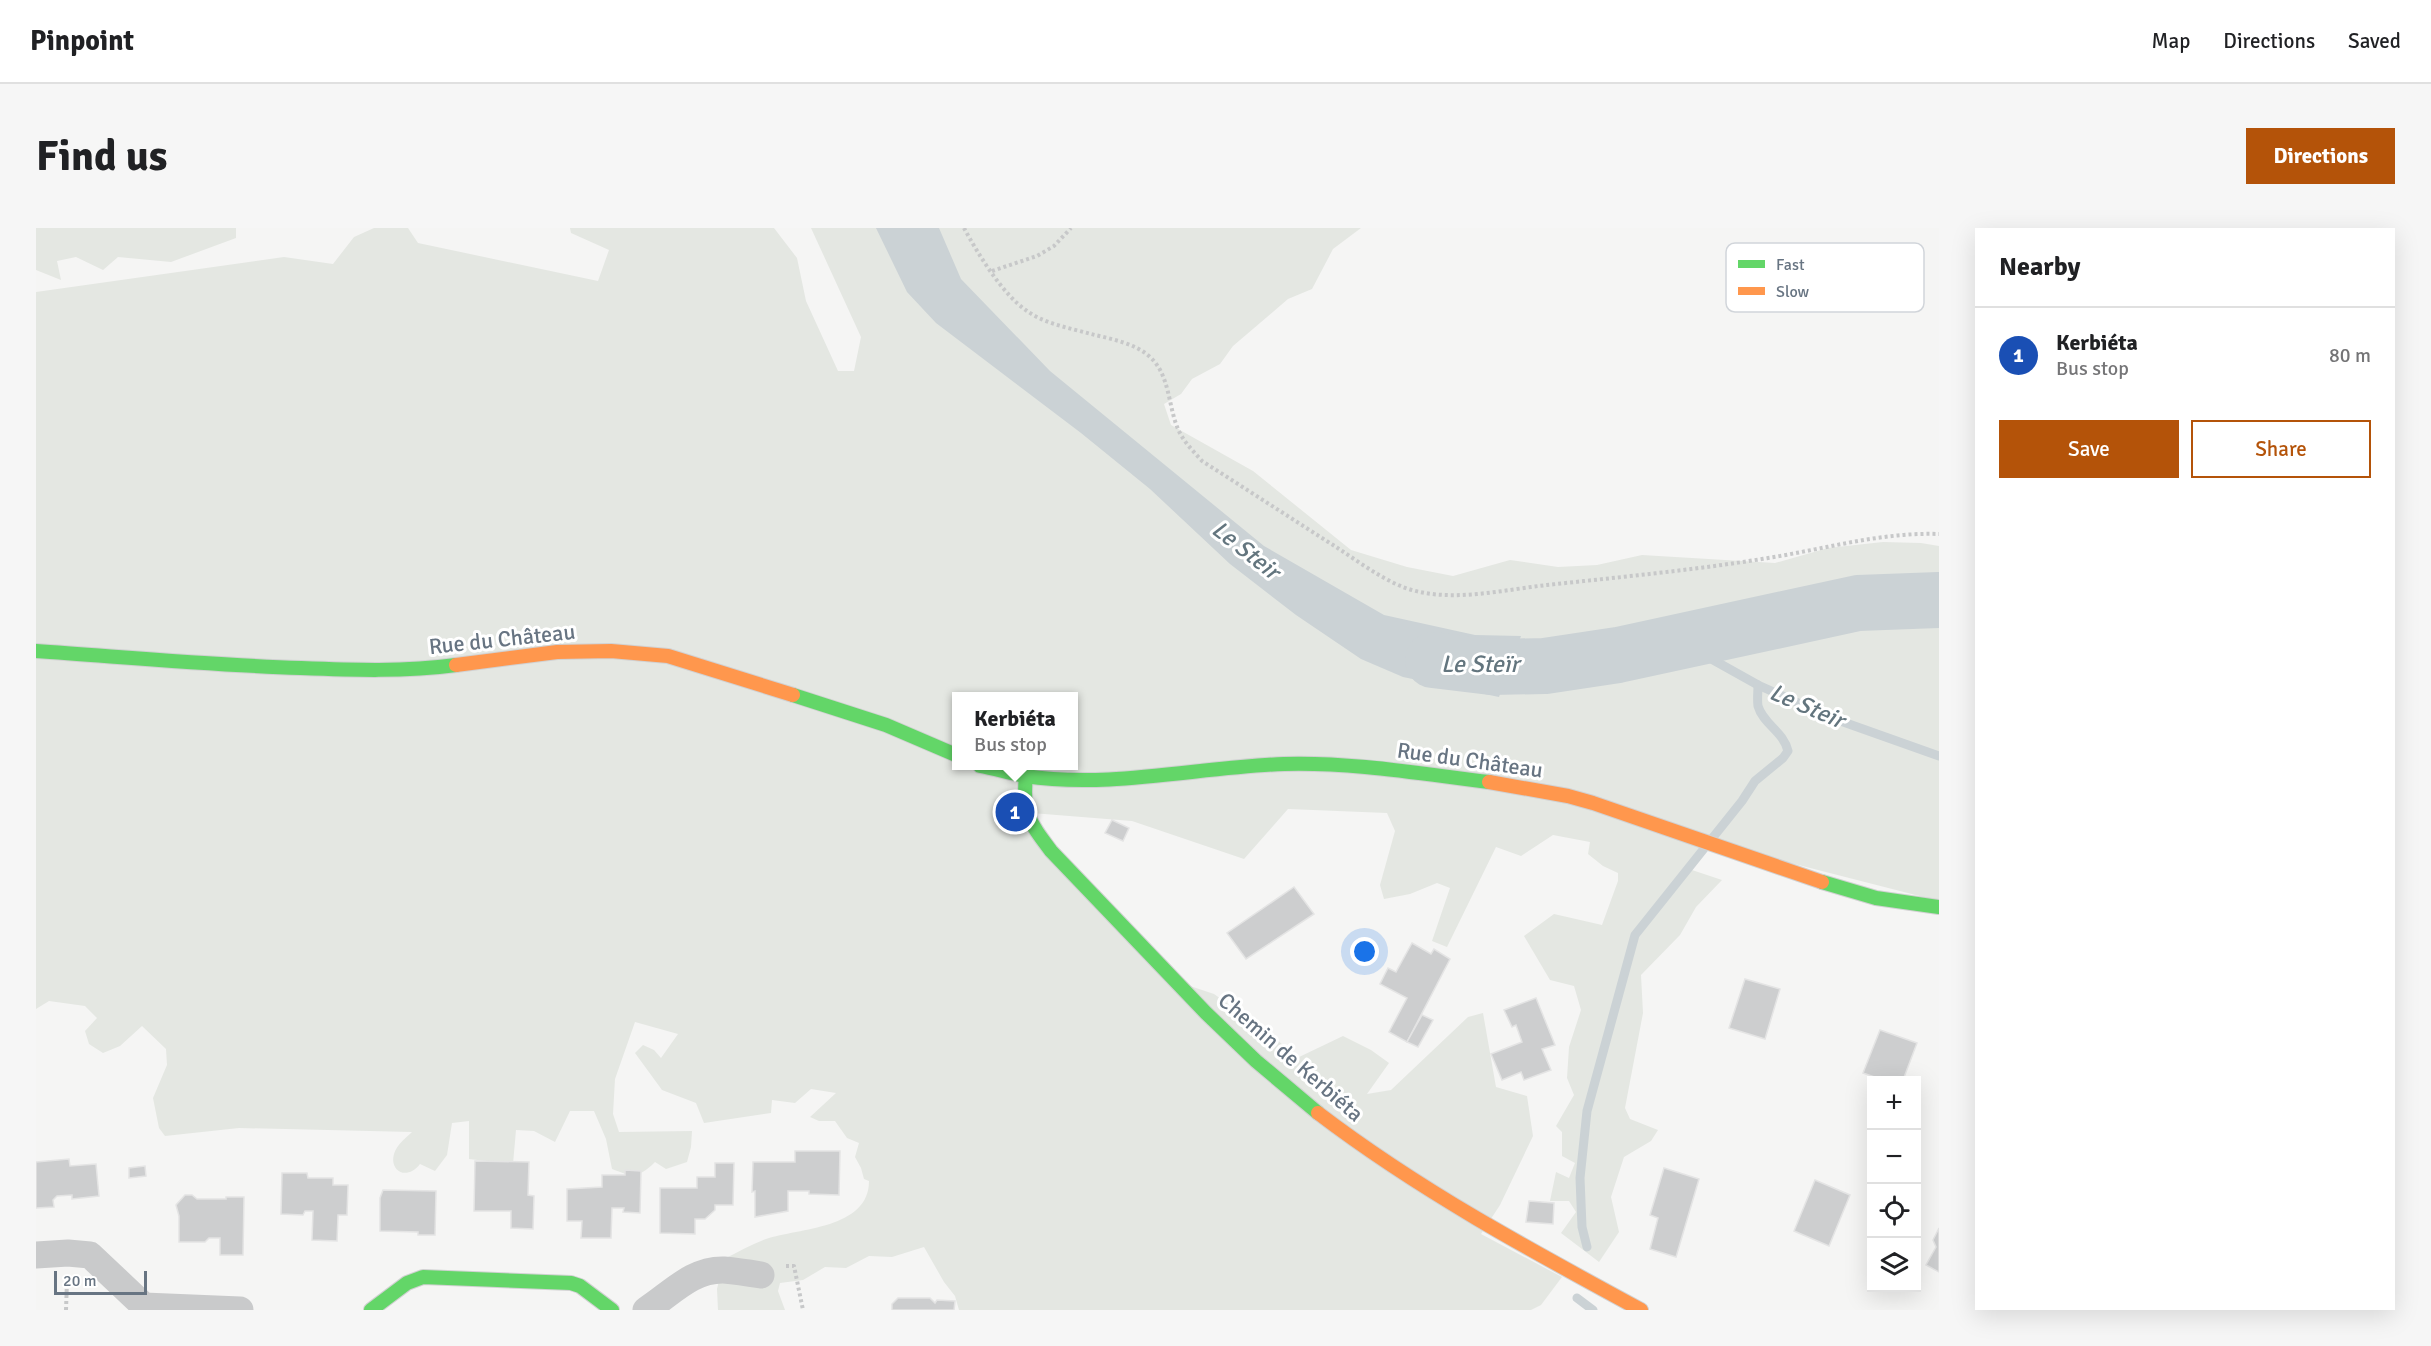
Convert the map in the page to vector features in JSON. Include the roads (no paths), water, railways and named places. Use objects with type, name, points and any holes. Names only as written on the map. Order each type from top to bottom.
[{"type":"street","name":"Rue du Château","points":[[36,651],[261,667],[347,670],[432,668],[557,652],[611,651],[668,656],[886,725],[952,753]]},
{"type":"street","name":"Rue du Château","points":[[1001,770],[1026,776],[1082,779],[1156,776],[1237,766],[1288,764],[1400,771],[1494,783],[1568,796],[1846,890],[1876,898],[1939,907]]},
{"type":"street","name":"Chemin de Kerbiéta","points":[[1026,776],[1025,810],[1031,824],[1048,846],[1157,962],[1245,1049],[1308,1106],[1413,1181],[1467,1216],[1641,1310]]},
{"type":"street","points":[[36,1255],[68,1253],[90,1255],[144,1306],[240,1310]]},
{"type":"street","points":[[646,1310],[690,1278],[706,1272],[722,1270],[761,1275]]},
{"type":"street","points":[[371,1310],[410,1280],[433,1276],[571,1283],[580,1286],[612,1310]]},
{"type":"water","name":"Le Steïr","points":[[876,228],[939,228],[961,279],[1050,371],[1264,546],[1384,615],[1475,635],[1521,636],[1499,697],[1403,677],[1361,659],[1296,615],[1230,564],[1150,489],[1081,433],[936,323],[907,292]]},
{"type":"waterway","name":"Le Steir","points":[[1433,660],[1491,667],[1545,666],[1618,655],[1858,603],[1939,600]]},
{"type":"waterway","name":"Le Steir","points":[[1681,642],[1758,685],[1832,718],[1939,756]]},
{"type":"waterway","points":[[1587,1247],[1582,1227],[1580,1178],[1587,1111],[1635,935],[1742,801],[1755,781],[1783,758],[1788,751],[1786,744],[1764,718],[1758,706],[1758,685]]},
{"type":"waterway","points":[[1577,1298],[1593,1310]]},
{"type":"place","name":"Kerbiéta","points":[[1015,812]]}]
